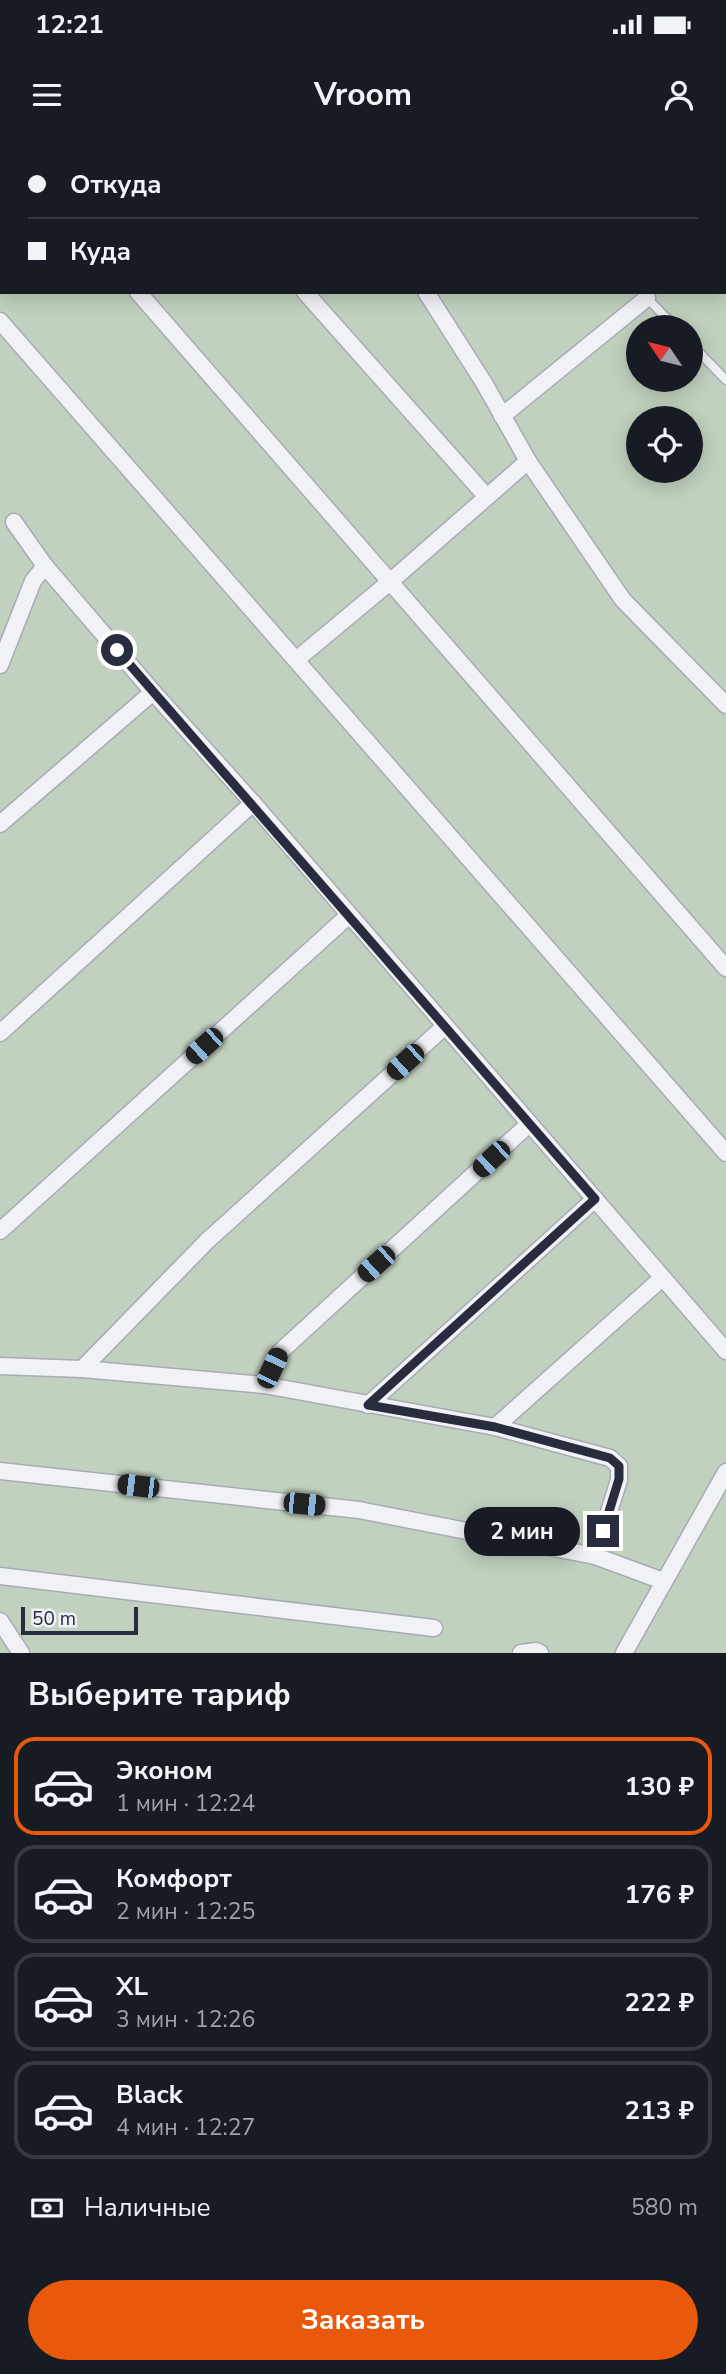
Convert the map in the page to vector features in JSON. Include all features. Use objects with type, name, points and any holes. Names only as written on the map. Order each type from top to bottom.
[{"type":"street","points":[[140,294],[726,968]]},
{"type":"street","points":[[306,294],[486,496]]},
{"type":"street","points":[[427,294],[528,461],[623,600],[726,705]]},
{"type":"street","points":[[502,416],[644,295]]},
{"type":"street","points":[[0,321],[726,1153]]},
{"type":"street","points":[[296,660],[528,461]]},
{"type":"street","points":[[14,522],[46,566],[153,692],[253,803],[726,1352]]},
{"type":"street","points":[[0,665],[33,581],[46,566]]},
{"type":"street","points":[[0,824],[153,692]]},
{"type":"street","points":[[0,1032],[253,803]]},
{"type":"street","points":[[0,1231],[348,916]]},
{"type":"street","points":[[82,1369],[207,1241],[444,1027]]},
{"type":"street","points":[[264,1385],[280,1352],[529,1124]]},
{"type":"street","points":[[368,1405],[595,1199]]},
{"type":"street","points":[[495,1427],[661,1279]]},
{"type":"street","points":[[0,1366],[82,1369],[264,1385],[495,1427],[610,1458],[619,1466],[619,1479],[595,1556]]},
{"type":"street","points":[[0,1471],[359,1510],[595,1556],[663,1581]]},
{"type":"street","points":[[630,1652],[663,1581],[726,1472]]},
{"type":"street","points":[[0,1576],[434,1628]]},
{"type":"street","points":[[0,1621],[21,1653]]},
{"type":"street","points":[[522,1653],[540,1653]]},
{"type":"lane","points":[[644,295],[663,315]]},
{"type":"lane","points":[[704,357],[726,380]]},
{"type":"green space","points":[[0,294],[726,294],[726,1653],[0,1653]]},
{"type":"route","points":[[117,650],[253,803],[595,1199],[368,1405],[495,1427],[610,1458],[619,1466],[619,1479],[603,1531]]}]
